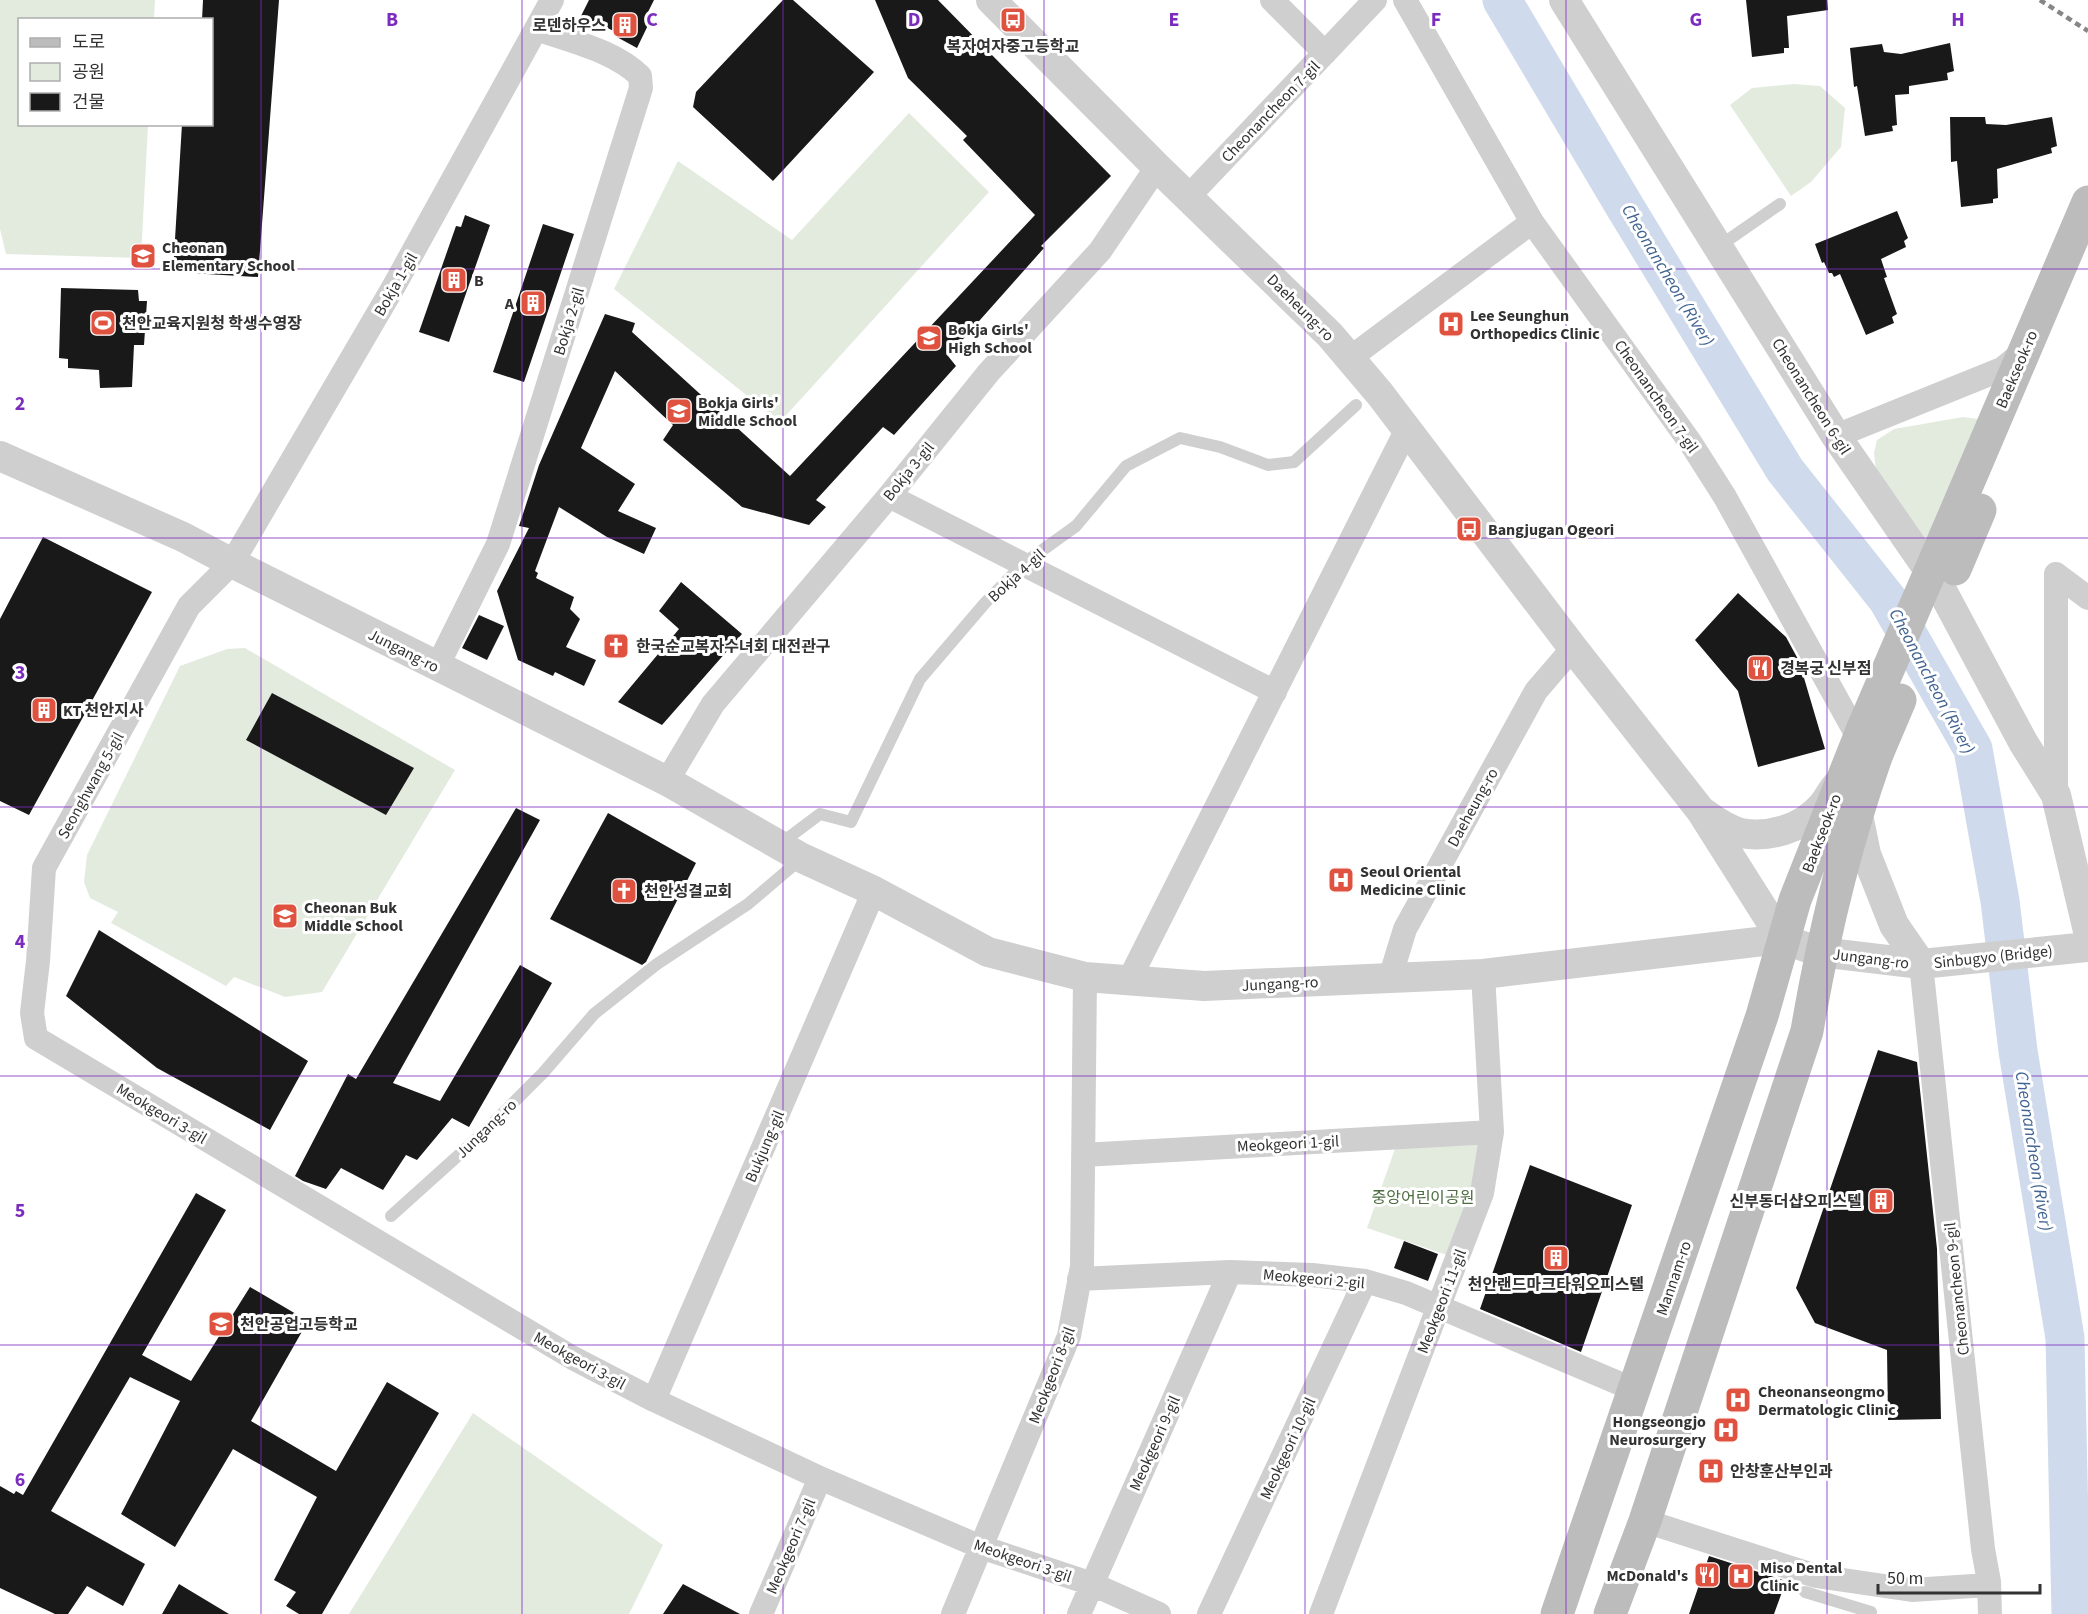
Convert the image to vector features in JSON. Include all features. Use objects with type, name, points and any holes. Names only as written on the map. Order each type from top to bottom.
[{"type":"main road","name":"Baekseok-ro","points":[[1820,952],[1857,810],[1866,740],[1945,537],[1994,389],[2025,350],[2088,202]]},
{"type":"main road","name":"Baekseok-ro","points":[[1782,939],[1844,774],[1866,740],[1955,569],[2088,252]]},
{"type":"main road","name":"Mannam-ro","points":[[1557,1614],[1762,1016],[1782,939]]},
{"type":"main road","points":[[1610,1614],[1645,1521],[1807,1031],[1820,952]]},
{"type":"main road","points":[[1731,1108],[1744,1092],[1753,1089],[1762,1090],[1770,1096],[1774,1104],[1777,1122]]},
{"type":"street","name":"Bokja 1-gil","points":[[232,563],[394,286],[552,0]]},
{"type":"street","name":"Daeheung-ro","points":[[991,0],[1157,167],[1330,335],[1350,358],[1701,811],[1782,939]]},
{"type":"street","points":[[1272,0],[1325,53]]},
{"type":"street","name":"Cheonancheon 7-gil","points":[[1189,196],[1376,0]]},
{"type":"street","name":"Cheonancheon 7-gil","points":[[1405,0],[1532,222],[1690,442],[1725,497],[1866,740]]},
{"type":"street","name":"Cheonancheon 6-gil","points":[[1564,0],[1836,436],[1939,585],[2023,742],[2056,795]]},
{"type":"street","name":"Bokja 2-gil","points":[[437,667],[498,544],[640,88],[640,76],[629,65],[609,55],[537,29]]},
{"type":"street","name":"Bokja 3-gil","points":[[667,782],[713,704],[889,496],[989,372],[1100,251],[1157,167]]},
{"type":"street","points":[[1350,358],[1532,222]]},
{"type":"street","points":[[1836,436],[1994,389]]},
{"type":"street","points":[[1129,980],[1407,429]]},
{"type":"street","name":"Jungang-ro","points":[[0,456],[183,537],[667,782],[791,851],[874,891],[988,952],[1085,977],[1204,986],[1483,974],[1782,939],[1820,952],[1921,964]]},
{"type":"street","points":[[889,496],[1275,692]]},
{"type":"street","name":"Seonghwang 5-gil","points":[[36,1038],[32,1013],[44,868],[189,606],[232,563]]},
{"type":"street","name":"Cheonancheon 6-gil","points":[[2088,598],[2056,574],[2056,795],[2088,931]]},
{"type":"street","name":"Daeheung-ro","points":[[1390,978],[1405,929],[1536,691],[1573,648]]},
{"type":"street","points":[[1701,811],[1718,823],[1740,832],[1764,834],[1780,831],[1802,824],[1820,808],[1844,774]]},
{"type":"street","points":[[1857,810],[1866,854],[1894,925],[1921,964]]},
{"type":"street","name":"Bukjung-gil","points":[[654,1400],[874,891]]},
{"type":"street","name":"Sinbugyo (Bridge)","points":[[1921,964],[2076,948]]},
{"type":"street","name":"Cheonancheon 9-gil","points":[[1921,964],[1990,1614]]},
{"type":"street","name":"Meokgeori 11-gil","points":[[1321,1614],[1482,1192],[1492,1132],[1483,974]]},
{"type":"street","name":"Meokgeori 8-gil","points":[[953,1614],[1069,1336],[1082,1266],[1085,977]]},
{"type":"street","name":"Meokgeori 3-gil","points":[[36,1038],[573,1358],[654,1400],[820,1478],[981,1547],[1092,1584],[1159,1614]]},
{"type":"street","name":"Meokgeori 1-gil","points":[[1083,1155],[1492,1132]]},
{"type":"street","name":"Meokgeori 2-gil","points":[[1079,1279],[1230,1272],[1312,1275],[1365,1281],[1406,1293],[1635,1390]]},
{"type":"street","name":"Meokgeori 9-gil","points":[[1080,1614],[1230,1272]]},
{"type":"street","name":"Meokgeori 10-gil","points":[[1209,1614],[1365,1281]]},
{"type":"street","name":"Meokgeori 7-gil","points":[[761,1614],[820,1478]]},
{"type":"street","points":[[1645,1521],[1816,1576],[1912,1590],[1988,1585]]},
{"type":"lane","points":[[1718,247],[1780,204]]},
{"type":"lane","name":"Bokja 4-gil","points":[[791,851],[820,814],[851,822],[920,679],[985,603],[1023,564],[1076,526],[1125,466],[1180,438],[1220,447],[1268,465],[1294,462],[1356,405]]},
{"type":"lane","name":"Jungang-ro","points":[[391,1215],[481,1135],[535,1081],[594,1014],[657,964],[748,904],[791,851]]},
{"type":"lane","points":[[1805,1592],[1871,1612],[1870,1614]]},
{"type":"green space","points":[[0,0],[155,0],[154,18],[18,18],[18,126],[148,126],[141,258],[6,254],[0,229]]},
{"type":"green space","points":[[1794,84],[1820,86],[1845,108],[1841,147],[1811,182],[1791,196],[1730,105],[1752,88]]},
{"type":"green space","points":[[909,113],[989,192],[780,422],[614,289],[678,161],[792,240]]},
{"type":"green space","points":[[1963,417],[1978,419],[1926,541],[1876,471],[1874,453],[1877,440],[1894,429]]},
{"type":"green space","points":[[245,648],[455,770],[322,992],[285,997],[234,977],[226,986],[111,923],[118,912],[90,898],[84,882],[87,855],[180,666],[227,649]]},
{"type":"green space","name":"중앙어린이공원","points":[[1478,1142],[1478,1166],[1447,1255],[1367,1228],[1396,1146]]},
{"type":"green space","points":[[473,1413],[663,1545],[629,1614],[349,1614]]},
{"type":"building","points":[[203,0],[279,0],[258,277],[173,272],[182,126],[213,126],[213,18],[202,18]]},
{"type":"building","name":"로덴하우스","points":[[589,0],[654,0],[647,14],[652,17],[637,48],[615,36],[616,32],[581,16]]},
{"type":"building","points":[[783,0],[793,0],[874,72],[773,181],[693,107],[696,92]]},
{"type":"building","points":[[875,0],[938,0],[1111,176],[1041,246],[1044,248],[948,356],[956,366],[894,435],[883,427],[816,500],[826,507],[809,525],[742,507],[663,440],[673,425],[615,371],[581,448],[635,484],[618,511],[656,528],[644,554],[607,537],[559,507],[535,571],[538,573],[536,578],[574,597],[570,609],[580,619],[566,647],[596,660],[584,686],[555,672],[553,676],[518,660],[497,591],[529,528],[519,526],[539,465],[605,314],[635,323],[632,332],[790,476],[1035,215],[963,140],[967,136],[908,78]]},
{"type":"building","points":[[1746,0],[1827,0],[1828,10],[1787,16],[1789,48],[1784,48],[1784,53],[1752,57]]},
{"type":"building","points":[[1950,43],[1954,71],[1947,73],[1948,80],[1909,86],[1909,94],[1895,95],[1897,125],[1892,126],[1893,131],[1865,136],[1857,86],[1854,87],[1850,48],[1882,44],[1884,52],[1901,54]]},
{"type":"building","points":[[1950,117],[1985,117],[1986,124],[2006,125],[2052,117],[2057,146],[2051,148],[2052,153],[1997,169],[1998,198],[1993,199],[1993,203],[1961,207],[1957,161],[1951,162]]},
{"type":"building","points":[[1897,211],[1908,238],[1904,241],[1906,247],[1881,259],[1887,277],[1884,278],[1897,314],[1892,317],[1894,323],[1866,335],[1840,274],[1834,277],[1832,273],[1829,273],[1824,262],[1822,263],[1815,244]]},
{"type":"building","name":"B","points":[[465,215],[490,225],[449,342],[419,332],[456,226],[461,227]]},
{"type":"building","name":"A","points":[[543,224],[574,234],[524,382],[493,372]]},
{"type":"building","name":"천안교육지원청 학생수영장","points":[[61,288],[138,290],[139,301],[147,301],[144,345],[134,345],[132,387],[100,388],[99,370],[68,368],[68,359],[59,358]]},
{"type":"building","name":"KT 천안지사","points":[[43,537],[152,592],[29,815],[0,801],[0,619]]},
{"type":"building","points":[[681,582],[742,634],[662,725],[618,702],[679,629],[659,611]]},
{"type":"building","name":"경복궁 신부점","points":[[1738,593],[1786,637],[1799,661],[1825,749],[1758,767],[1738,691],[1695,640]]},
{"type":"building","points":[[479,615],[504,626],[487,660],[462,648]]},
{"type":"building","points":[[272,693],[414,768],[386,815],[246,740]]},
{"type":"building","points":[[516,808],[540,820],[393,1083],[440,1101],[520,965],[552,983],[469,1127],[452,1118],[417,1160],[406,1155],[383,1190],[341,1168],[326,1189],[303,1181],[295,1176],[348,1074],[356,1079]]},
{"type":"building","name":"천안성결교회","points":[[608,813],[696,863],[646,962],[642,965],[550,919]]},
{"type":"building","points":[[99,930],[308,1061],[270,1130],[157,1068],[66,996]]},
{"type":"building","name":"신부동더샵오피스텔","points":[[1878,1050],[1917,1062],[1937,1249],[1941,1419],[1888,1420],[1887,1350],[1815,1323],[1796,1288]]},
{"type":"building","name":"천안랜드마크타워오피스텔","points":[[1530,1165],[1632,1205],[1581,1352],[1480,1309]]},
{"type":"building","points":[[196,1193],[226,1210],[142,1355],[191,1381],[250,1287],[308,1321],[251,1421],[336,1471],[387,1382],[439,1413],[322,1614],[299,1614],[286,1606],[296,1592],[274,1580],[317,1497],[233,1449],[175,1547],[121,1514],[180,1401],[130,1377],[51,1511],[145,1564],[123,1606],[87,1586],[68,1614],[55,1614],[0,1588],[0,1486],[14,1494],[16,1491],[23,1495]]},
{"type":"building","points":[[1404,1241],[1438,1254],[1428,1281],[1394,1268]]},
{"type":"building","points":[[1709,1556],[1786,1581],[1774,1614],[1689,1614]]},
{"type":"building","points":[[179,1584],[229,1614],[162,1614]]},
{"type":"building","points":[[683,1584],[740,1614],[663,1614]]},
{"type":"waterway","name":"Cheonancheon (River)","points":[[1502,0],[1785,470],[1888,600],[1973,749],[2000,901],[2018,1051],[2065,1338],[2071,1614]]},
{"type":"railway","points":[[2040,0],[2088,31]]},
{"type":"place","name":"복자여자중고등학교","points":[[1013,20]]},
{"type":"place","name":"로덴하우스","points":[[625,25]]},
{"type":"place","name":"Cheonan Elementary School","points":[[143,256]]},
{"type":"place","name":"B","points":[[454,280]]},
{"type":"place","name":"A","points":[[533,303]]},
{"type":"place","name":"천안교육지원청 학생수영장","points":[[103,323]]},
{"type":"place","name":"Lee Seunghun Orthopedics Clinic","points":[[1451,324]]},
{"type":"place","name":"Bokja Girls' High School","points":[[929,338]]},
{"type":"place","name":"Bokja Girls' Middle School","points":[[679,411]]},
{"type":"place","name":"Bangjugan Ogeori","points":[[1469,529]]},
{"type":"place","name":"한국순교복자수녀회 대전관구","points":[[616,646]]},
{"type":"place","name":"경복궁 신부점","points":[[1760,668]]},
{"type":"place","name":"KT 천안지사","points":[[44,710]]},
{"type":"place","name":"Seoul Oriental Medicine Clinic","points":[[1341,880]]},
{"type":"place","name":"천안성결교회","points":[[624,891]]},
{"type":"place","name":"Cheonan Buk Middle School","points":[[285,916]]},
{"type":"place","name":"신부동더샵오피스텔","points":[[1881,1201]]},
{"type":"place","name":"천안랜드마크타워오피스텔","points":[[1556,1258]]},
{"type":"place","name":"천안공업고등학교","points":[[221,1324]]},
{"type":"place","name":"Cheonanseongmo Dermatologic Clinic","points":[[1738,1400]]},
{"type":"place","name":"Hongseongjo Neurosurgery","points":[[1726,1430]]},
{"type":"place","name":"안창훈산부인과","points":[[1711,1471]]},
{"type":"place","name":"McDonald's","points":[[1707,1575]]},
{"type":"place","name":"Miso Dental Clinic","points":[[1741,1576]]}]
